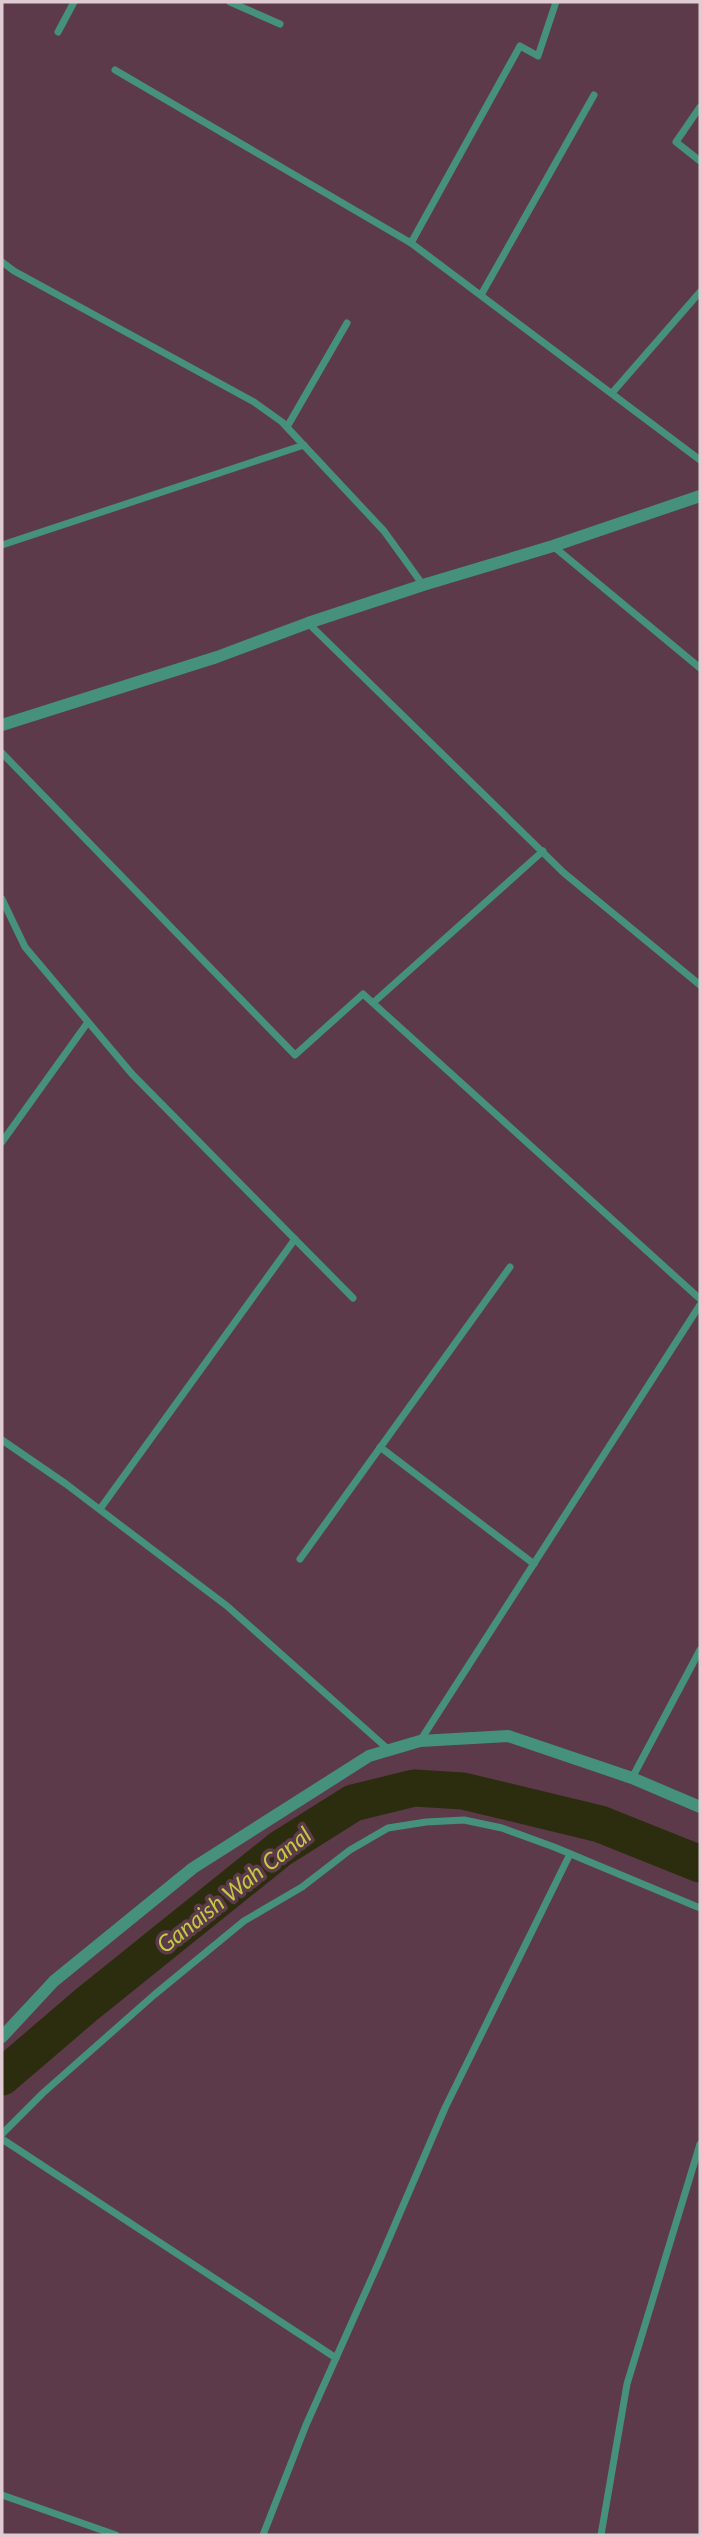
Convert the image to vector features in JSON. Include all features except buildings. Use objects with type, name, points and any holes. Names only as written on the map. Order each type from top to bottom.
[{"type":"street","points":[[58,32],[74,2]]},
{"type":"street","points":[[230,2],[280,24]]},
{"type":"street","points":[[411,243],[520,46],[538,56],[556,2]]},
{"type":"street","points":[[115,70],[411,243],[700,460]]},
{"type":"street","points":[[481,295],[594,95]]},
{"type":"street","points":[[700,107],[676,142],[700,161]]},
{"type":"street","points":[[2,262],[254,402],[287,427],[384,531],[423,585]]},
{"type":"street","points":[[612,393],[700,292]]},
{"type":"street","points":[[287,427],[347,323]]},
{"type":"street","points":[[2,545],[304,445]]},
{"type":"street","points":[[2,725],[217,657],[308,623],[700,496]]},
{"type":"street","points":[[552,546],[700,668]]},
{"type":"street","points":[[308,623],[564,873],[700,985]]},
{"type":"street","points":[[2,753],[295,1055],[363,994],[700,1299]]},
{"type":"street","points":[[374,1002],[543,851]]},
{"type":"street","points":[[2,899],[25,947],[132,1074],[353,1298]]},
{"type":"street","points":[[2,1142],[88,1022]]},
{"type":"street","points":[[100,1509],[295,1239]]},
{"type":"street","points":[[300,1559],[510,1267]]},
{"type":"street","points":[[420,1741],[700,1305]]},
{"type":"street","points":[[2,1440],[100,1509],[227,1606],[390,1750]]},
{"type":"street","points":[[380,1447],[534,1564]]},
{"type":"street","points":[[632,1778],[700,1650]]},
{"type":"street","points":[[2,2037],[54,1981],[193,1868],[369,1756],[420,1741],[508,1736],[632,1778],[700,1807]]},
{"type":"street","points":[[336,2358],[2,2136],[43,2093],[244,1921],[302,1887],[350,1850],[388,1828],[464,1820],[502,1828],[700,1908]]},
{"type":"street","points":[[262,2535],[306,2425],[445,2108],[570,1854]]},
{"type":"street","points":[[601,2535],[627,2384],[700,2144]]},
{"type":"street","points":[[2,2495],[116,2535]]},
{"type":"waterway","name":"Ganaish Wah Canal","points":[[2,2077],[86,2005],[280,1849],[353,1803],[414,1788],[463,1791],[600,1824],[700,1864]]}]
